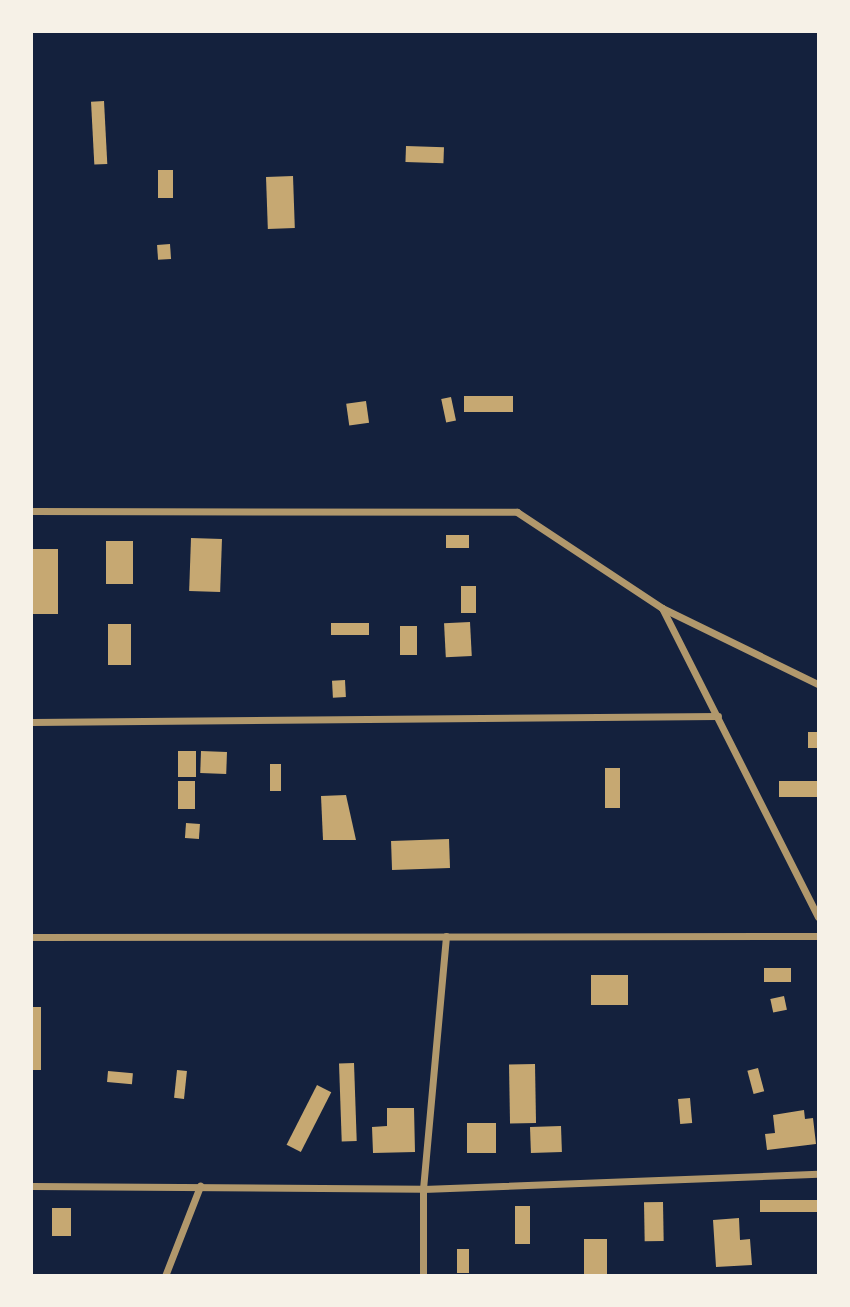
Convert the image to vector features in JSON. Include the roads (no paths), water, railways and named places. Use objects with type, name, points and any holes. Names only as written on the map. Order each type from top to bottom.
[{"type":"street","points":[[32,511],[517,512],[662,608],[818,684]]},
{"type":"street","points":[[662,608],[818,917]]},
{"type":"street","points":[[32,722],[718,716]]},
{"type":"street","points":[[423,1276],[423,1189],[446,936]]},
{"type":"street","points":[[32,937],[818,936]]},
{"type":"street","points":[[32,1186],[423,1189],[818,1174]]},
{"type":"street","points":[[165,1276],[200,1186]]}]
